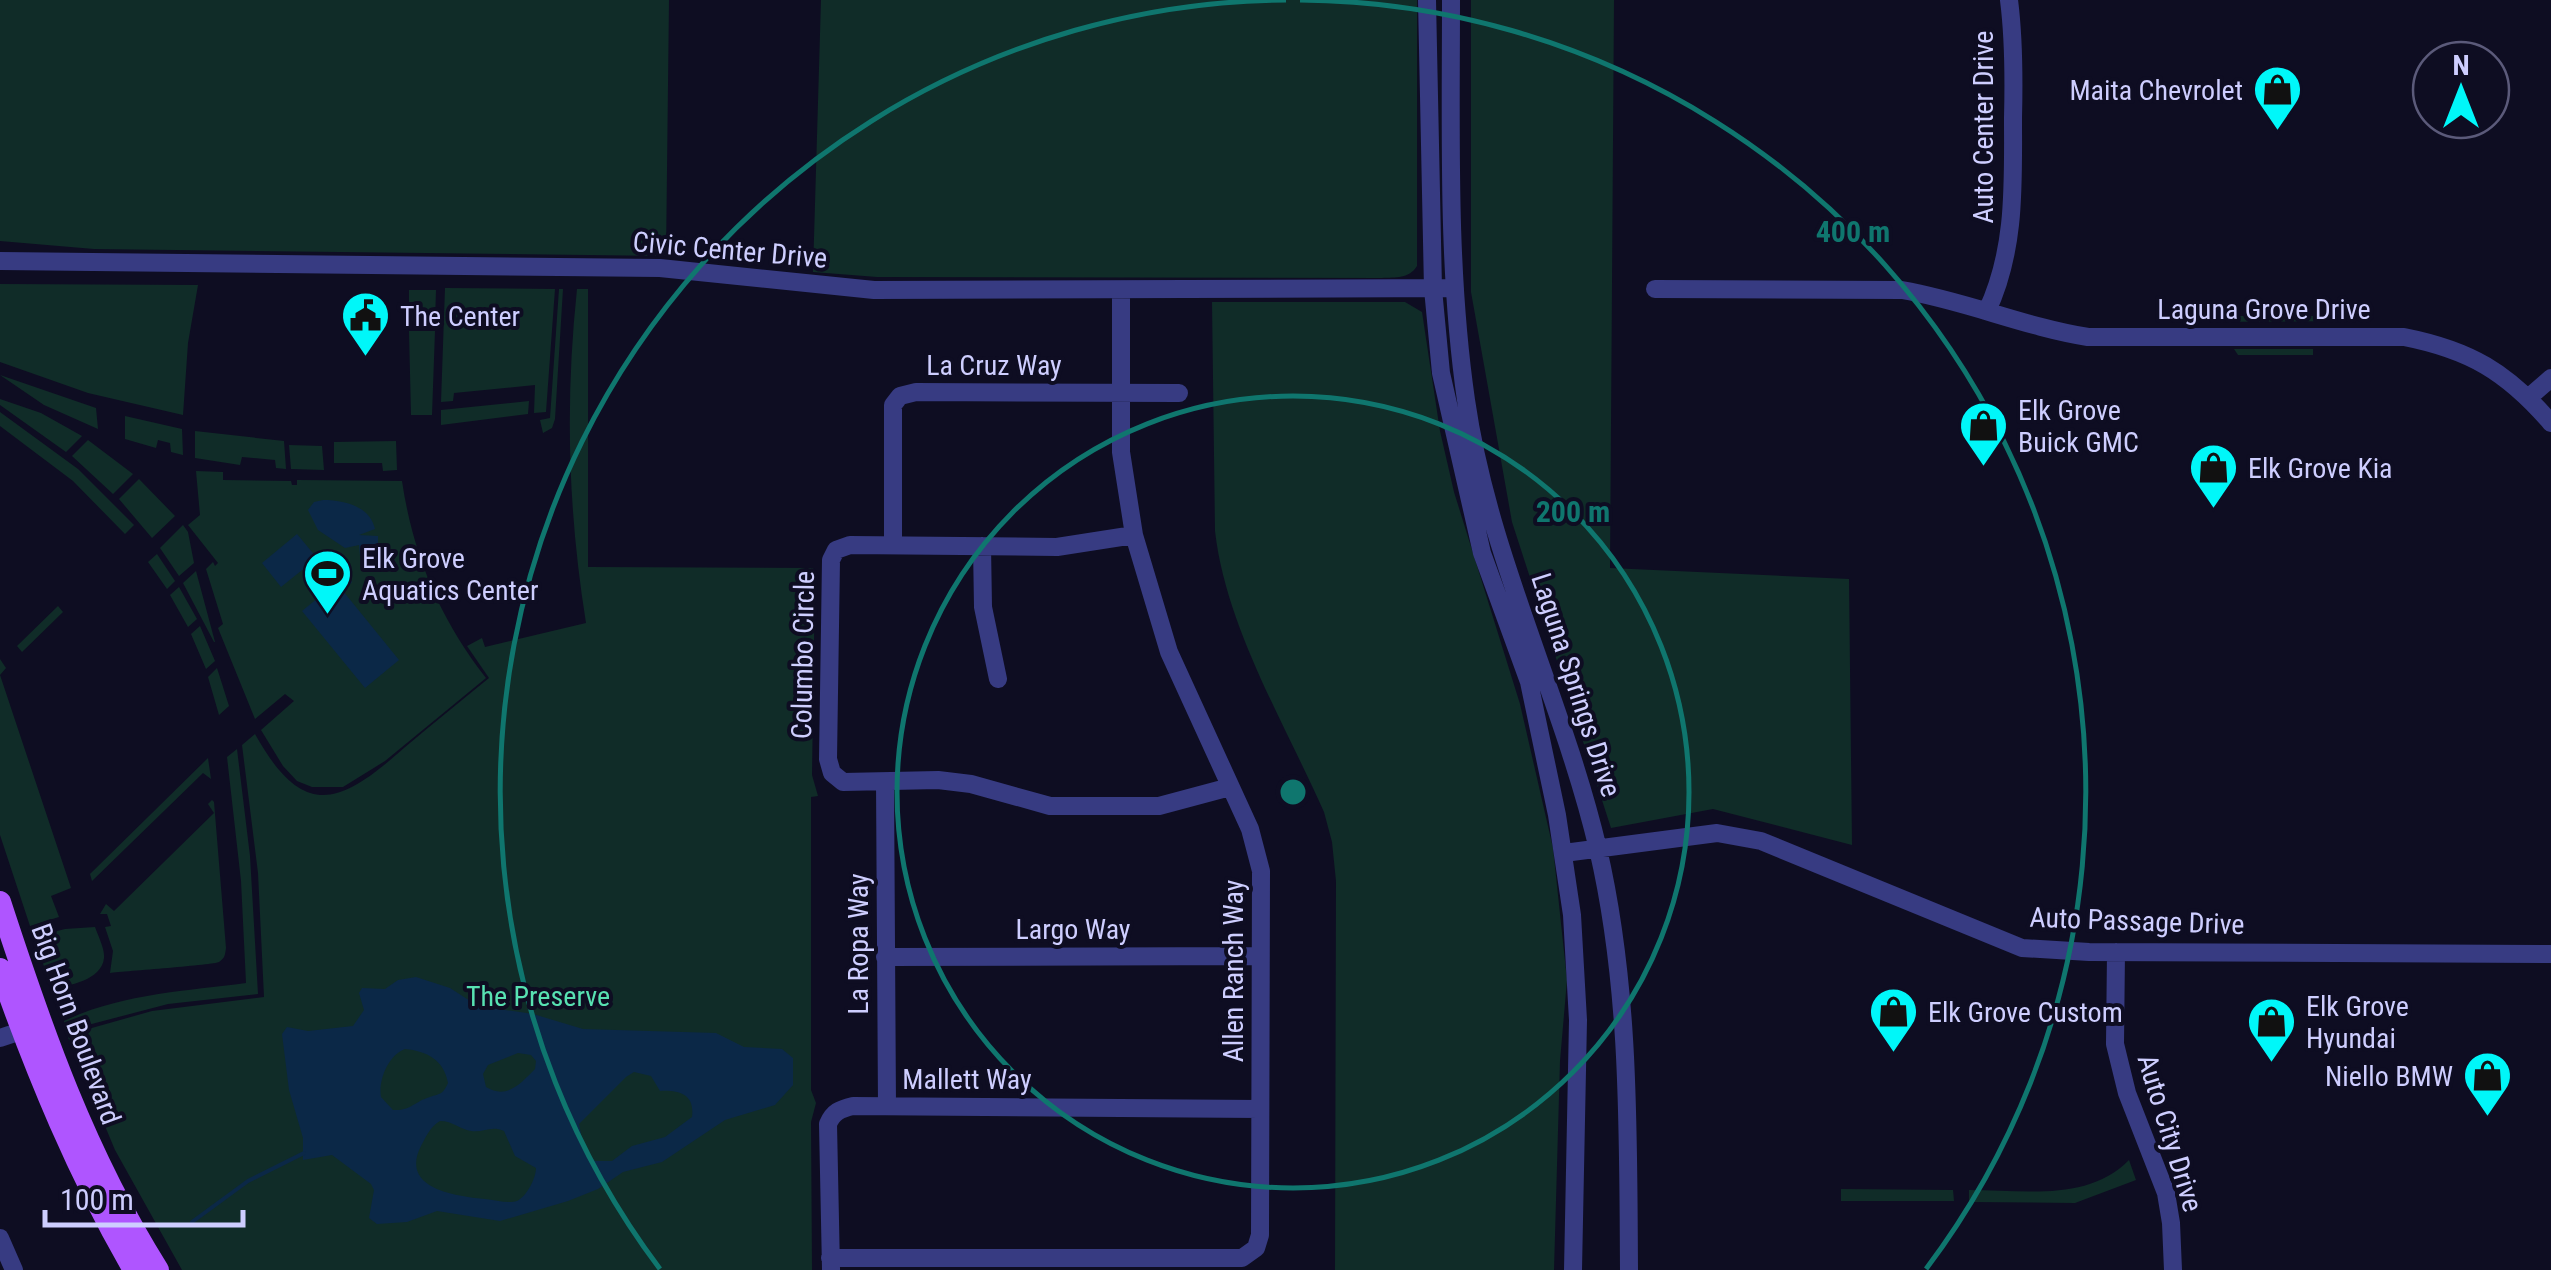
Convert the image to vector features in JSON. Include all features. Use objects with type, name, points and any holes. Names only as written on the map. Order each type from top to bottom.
[{"type":"main road","name":"Big Horn Boulevard","points":[[0,902],[19,1021],[158,1270]]},
{"type":"main road","name":"Big Horn Boulevard","points":[[0,968],[73,1157],[134,1270]]},
{"type":"street","name":"Laguna Springs Drive","points":[[1427,0],[1434,289],[1442,373],[1482,553],[1528,682],[1564,854],[1577,988],[1573,1270]]},
{"type":"street","name":"Laguna Springs Drive","points":[[1451,0],[1455,288],[1466,401],[1496,534],[1566,733],[1598,848],[1624,1021],[1629,1270]]},
{"type":"street","name":"Auto Center Drive","points":[[1987,311],[2004,264],[2013,210],[2014,50],[2009,0]]},
{"type":"street","name":"Civic Center Drive","points":[[0,261],[660,268],[874,290],[1455,288]]},
{"type":"street","name":"Laguna Grove Drive","points":[[1656,289],[1885,289],[1938,296],[2042,329],[2088,336],[2404,337],[2447,346],[2484,362],[2528,398],[2551,423]]},
{"type":"street","name":"Allen Ranch Way","points":[[830,1264],[1242,1258],[1256,1248],[1260,1235],[1261,871],[1250,829],[1169,652],[1134,535],[1122,452],[1121,290]]},
{"type":"street","points":[[2528,398],[2551,378]]},
{"type":"street","name":"La Cruz Way","points":[[893,544],[893,405],[900,396],[916,392],[1179,393]]},
{"type":"street","name":"Columbo Circle","points":[[1134,535],[1056,547],[893,544],[850,545],[836,550],[831,560],[828,759],[832,773],[843,782],[970,784],[1050,806],[1159,806],[1230,788]]},
{"type":"street","points":[[982,546],[983,606],[998,679]]},
{"type":"street","name":"La Ropa Way","points":[[885,782],[887,1106]]},
{"type":"street","name":"Auto Passage Drive","points":[[1564,854],[1717,834],[1760,841],[2022,948],[2551,954]]},
{"type":"street","name":"Auto City Drive","points":[[2116,952],[2115,1044],[2127,1094],[2166,1193],[2173,1270]]},
{"type":"street","name":"Largo Way","points":[[885,957],[1260,956]]},
{"type":"street","name":"Mallett Way","points":[[830,1264],[831,1116],[853,1106],[1260,1109]]},
{"type":"street","points":[[0,1238],[14,1270]]},
{"type":"green space","points":[[0,0],[669,0],[666,256],[94,249],[0,241]]},
{"type":"green space","points":[[821,0],[1417,0],[1417,266],[1406,275],[1382,278],[877,277],[813,272]]},
{"type":"green space","points":[[1471,0],[1614,0],[1610,568],[1849,579],[1852,845],[1713,809],[1611,828],[1512,522],[1471,292]]},
{"type":"green space","points":[[0,284],[198,285],[188,343],[183,415],[88,393],[0,362]]},
{"type":"green space","points":[[445,288],[555,289],[546,412],[534,413],[535,385],[454,393],[453,401],[441,402]]},
{"type":"green space","points":[[559,289],[563,289],[555,419],[552,428],[543,433],[540,420],[550,418]]},
{"type":"green space","name":"The Preserve","points":[[577,289],[588,289],[588,567],[813,568],[815,575],[812,775],[818,796],[811,797],[811,1090],[816,1103],[811,1122],[812,1270],[182,1270],[115,1150],[67,1035],[152,1011],[264,997],[258,873],[242,745],[255,734],[289,781],[306,792],[341,792],[381,768],[489,678],[467,646],[482,638],[485,647],[586,623],[570,456]]},
{"type":"green space","points":[[409,290],[436,290],[435,322],[409,321]]},
{"type":"green space","points":[[1212,302],[1405,302],[1422,312],[1440,431],[1454,492],[1520,704],[1553,848],[1567,980],[1560,1061],[1554,1270],[1335,1270],[1336,881],[1332,842],[1324,812],[1244,639],[1221,567],[1215,531]]},
{"type":"green space","points":[[2194,316],[2346,316],[2352,321],[2185,322]]},
{"type":"green space","points":[[409,331],[435,331],[432,415],[411,415]]},
{"type":"green space","points":[[2234,349],[2313,349],[2313,355],[2238,355]]},
{"type":"green space","points":[[0,375],[96,408],[98,429],[44,405]]},
{"type":"green space","points":[[0,399],[41,413],[82,436],[66,452],[0,405]]},
{"type":"green space","points":[[529,401],[528,414],[441,425],[441,410]]},
{"type":"green space","points":[[0,412],[78,469],[134,525],[125,534],[73,481],[0,426]]},
{"type":"green space","points":[[125,416],[182,429],[183,455],[171,452],[170,443],[158,440],[156,448],[125,439]]},
{"type":"green space","points":[[195,431],[284,441],[286,469],[276,468],[275,460],[242,457],[240,465],[195,458]]},
{"type":"green space","points":[[88,440],[133,474],[113,494],[72,456]]},
{"type":"green space","points":[[396,441],[397,470],[383,471],[382,463],[334,463],[334,442]]},
{"type":"green space","points":[[289,445],[322,446],[324,470],[291,469]]},
{"type":"green space","name":"Elk Grove Aquatics Center","points":[[196,471],[223,472],[223,480],[291,481],[292,485],[297,485],[297,480],[402,481],[413,535],[431,585],[455,633],[486,678],[385,761],[343,787],[312,787],[297,781],[261,730],[294,701],[285,694],[255,719],[218,628],[223,624],[206,569],[213,562],[215,566],[218,563],[188,525],[200,515]]},
{"type":"green space","points":[[139,479],[175,516],[152,538],[119,499]]},
{"type":"green space","points":[[183,525],[194,563],[179,576],[160,548]]},
{"type":"green space","points":[[157,554],[175,581],[167,589],[148,562]]},
{"type":"green space","points":[[196,571],[215,642],[183,583]]},
{"type":"green space","points":[[179,587],[197,619],[188,627],[170,595]]},
{"type":"green space","points":[[58,606],[63,612],[22,652],[17,646]]},
{"type":"green space","points":[[200,626],[215,661],[206,669],[191,634]]},
{"type":"green space","points":[[217,668],[229,706],[219,715],[208,677]]},
{"type":"green space","points":[[0,675],[71,888],[51,896],[59,917],[30,926],[0,835]]},
{"type":"green space","points":[[237,749],[250,856],[258,994],[168,1004],[65,1031],[64,1021],[108,1005],[246,983],[241,881],[227,757]]},
{"type":"green space","points":[[208,758],[211,779],[203,773],[92,881],[90,874]]},
{"type":"green space","points":[[214,802],[226,948],[224,958],[213,963],[110,973],[113,951],[105,927],[111,926],[107,914],[100,914],[106,904],[114,911],[214,813],[208,804]]},
{"type":"green space","points":[[95,927],[104,954],[102,966],[91,977],[75,984],[51,987],[34,937]]},
{"type":"green space","points":[[2129,1160],[2136,1180],[2075,1203],[1969,1202],[1969,1190],[2033,1192],[2075,1188],[2113,1173]]},
{"type":"green space","points":[[1841,1189],[1953,1190],[1954,1201],[1841,1201]]},
{"type":"water","points":[[314,502],[347,503],[368,515],[375,529],[359,535],[378,536],[378,554],[360,556],[359,545],[345,548],[318,530],[308,510]]},
{"type":"water","points":[[297,534],[317,558],[281,587],[262,563]]},
{"type":"water","points":[[346,575],[352,582],[343,591],[399,660],[365,688],[302,611]]},
{"type":"water","points":[[416,977],[450,988],[478,1006],[533,1014],[583,1029],[716,1033],[744,1047],[782,1049],[793,1058],[793,1085],[775,1105],[725,1120],[662,1162],[623,1172],[598,1189],[568,1201],[500,1221],[437,1211],[407,1222],[377,1224],[369,1218],[374,1190],[371,1184],[332,1155],[303,1160],[303,1138],[289,1090],[282,1034],[287,1027],[308,1031],[353,1026],[364,1010],[359,993],[362,988],[385,989],[398,980]],"holes":[[[413,1050],[433,1058],[446,1075],[448,1083],[444,1090],[408,1108],[393,1110],[381,1097],[381,1084],[389,1063],[399,1052]],[[518,1053],[531,1055],[536,1061],[535,1069],[524,1080],[501,1092],[486,1087],[483,1074],[488,1065]],[[634,1072],[651,1076],[660,1091],[684,1095],[691,1103],[692,1117],[665,1137],[632,1146],[612,1161],[595,1161],[584,1149],[579,1124]],[[445,1121],[471,1131],[504,1131],[515,1156],[536,1168],[533,1182],[524,1195],[510,1202],[434,1188],[418,1172],[416,1160],[431,1129]]]},
{"type":"waterway","points":[[192,1222],[248,1181],[304,1153]]},
{"type":"place","name":"Maita Chevrolet","points":[[2278,132]]},
{"type":"place","name":"The Center","points":[[365,358]]},
{"type":"place","name":"Elk Grove Buick GMC","points":[[1983,468]]},
{"type":"place","name":"Elk Grove Kia","points":[[2213,510]]},
{"type":"place","name":"Elk Grove Aquatics Center","points":[[327,616]]},
{"type":"place","name":"Elk Grove Custom","points":[[1893,1054]]},
{"type":"place","name":"Elk Grove Hyundai","points":[[2271,1064]]},
{"type":"place","name":"Niello BMW","points":[[2488,1118]]}]
